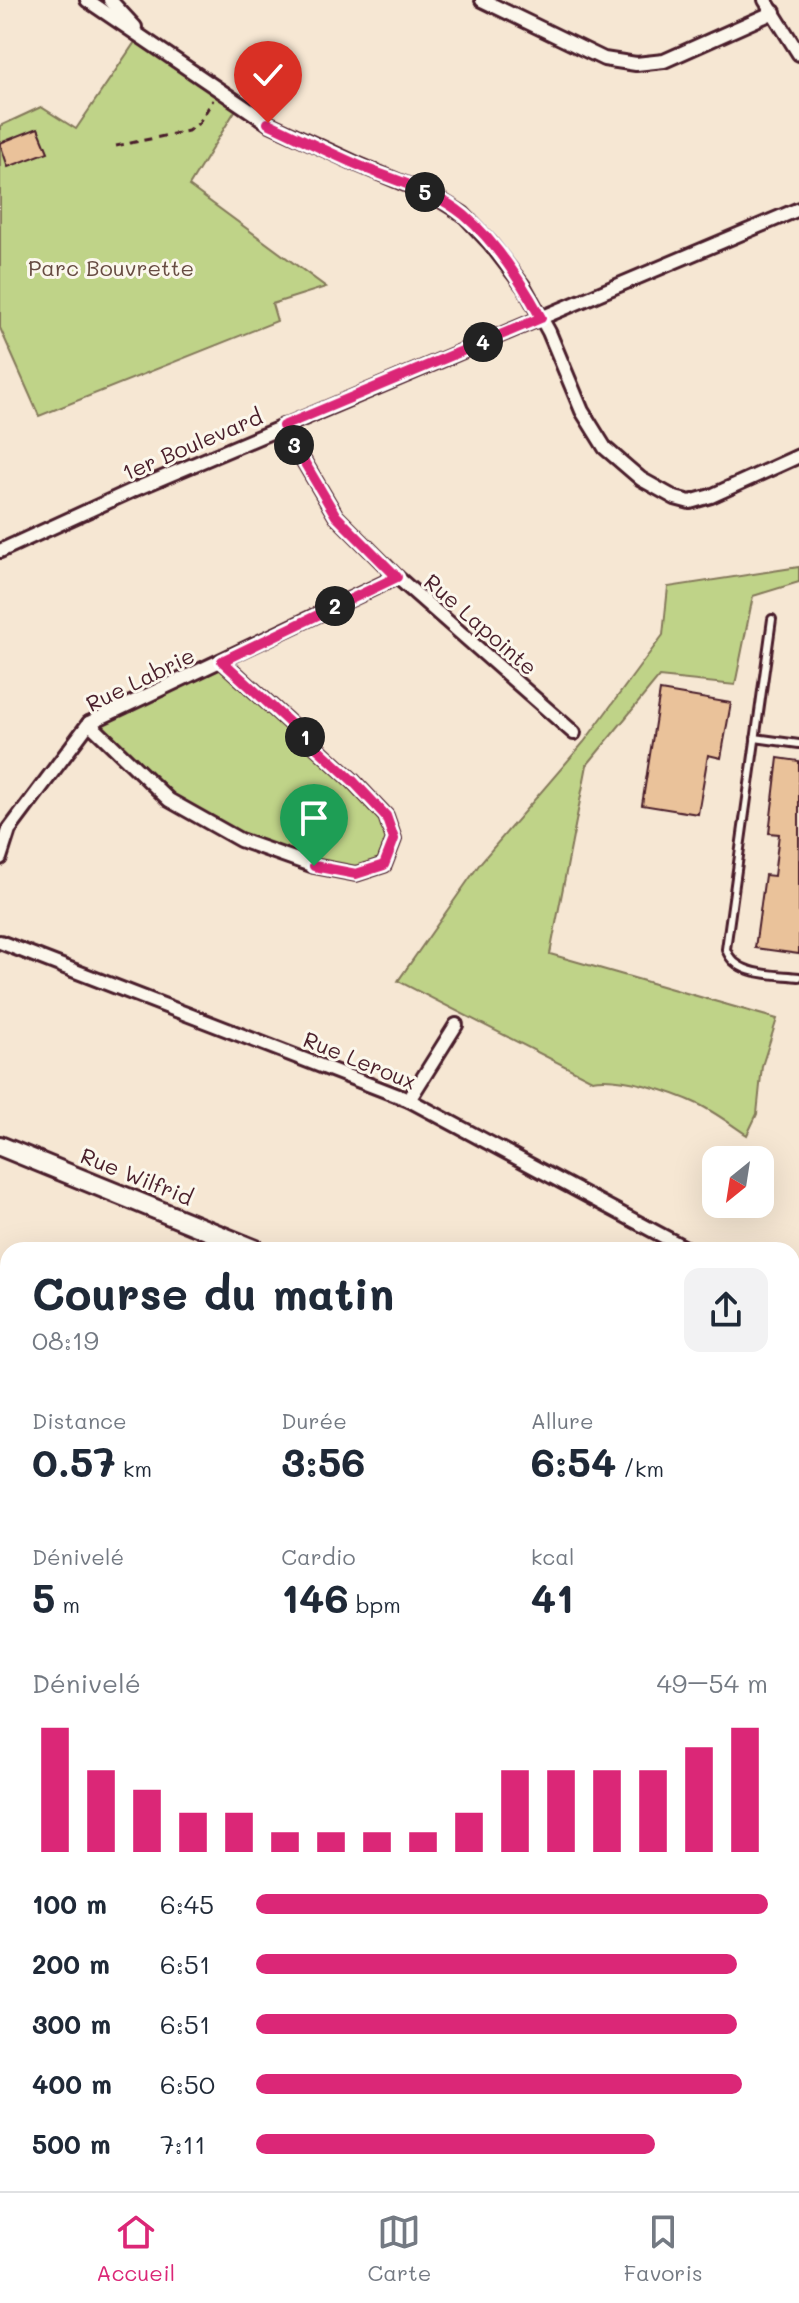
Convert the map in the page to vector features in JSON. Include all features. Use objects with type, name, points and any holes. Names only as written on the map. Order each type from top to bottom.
[{"type":"street","points":[[87,0],[268,123],[434,196],[463,214],[524,287],[582,411],[605,448],[641,479],[675,498],[690,502],[711,496],[799,456]]},
{"type":"street","points":[[110,0],[150,45]]},
{"type":"street","points":[[482,0],[506,6],[604,59],[636,64],[664,61],[774,12]]},
{"type":"street","points":[[765,0],[799,54]]},
{"type":"street","name":"1er Boulevard","points":[[0,551],[131,491],[799,209]]},
{"type":"street","name":"Rue Lapointe","points":[[283,426],[336,516],[397,577],[574,733]]},
{"type":"street","name":"Rue Labrie","points":[[0,858],[9,830],[89,723],[397,577]]},
{"type":"street","points":[[89,723],[169,800],[240,840],[314,866],[356,874],[384,865],[394,839],[386,816],[353,781],[222,661]]},
{"type":"street","name":"Rue Leroux","points":[[0,942],[409,1100],[674,1242]]},
{"type":"street","points":[[409,1100],[456,1025]]},
{"type":"street","name":"Rue Wilfrid","points":[[0,1146],[236,1242]]},
{"type":"lane","points":[[772,619],[726,949],[728,956],[750,971],[799,977]]},
{"type":"lane","points":[[755,738],[799,744]]},
{"type":"path","points":[[116,146],[188,131],[199,123],[219,90]]},
{"type":"green space","name":"Parc Bouvrette","points":[[137,39],[238,106],[189,186],[326,287],[272,304],[277,321],[39,416],[0,328],[0,126],[41,107],[76,129]]},
{"type":"green space","points":[[799,567],[799,582],[753,596],[735,685],[659,677],[587,765],[550,954],[777,1019],[762,1066],[757,1114],[747,1135],[706,1108],[676,1095],[632,1082],[592,1080],[398,981],[481,862],[584,742],[663,635],[668,587]]},
{"type":"green space","points":[[222,661],[386,816],[394,839],[384,865],[356,874],[240,840],[169,800],[89,723]]},
{"type":"building","points":[[38,128],[48,152],[8,167],[0,143]]},
{"type":"building","points":[[660,691],[731,703],[721,758],[708,755],[698,814],[642,805]]},
{"type":"building","points":[[778,758],[799,761],[799,954],[755,948],[765,875],[774,876],[779,834],[769,833]]},
{"type":"route","points":[[268,123],[434,196],[463,214],[524,287],[541,318],[283,426],[336,516],[397,577],[222,661],[353,781],[386,816],[394,839],[384,865],[356,874],[314,866]]}]
